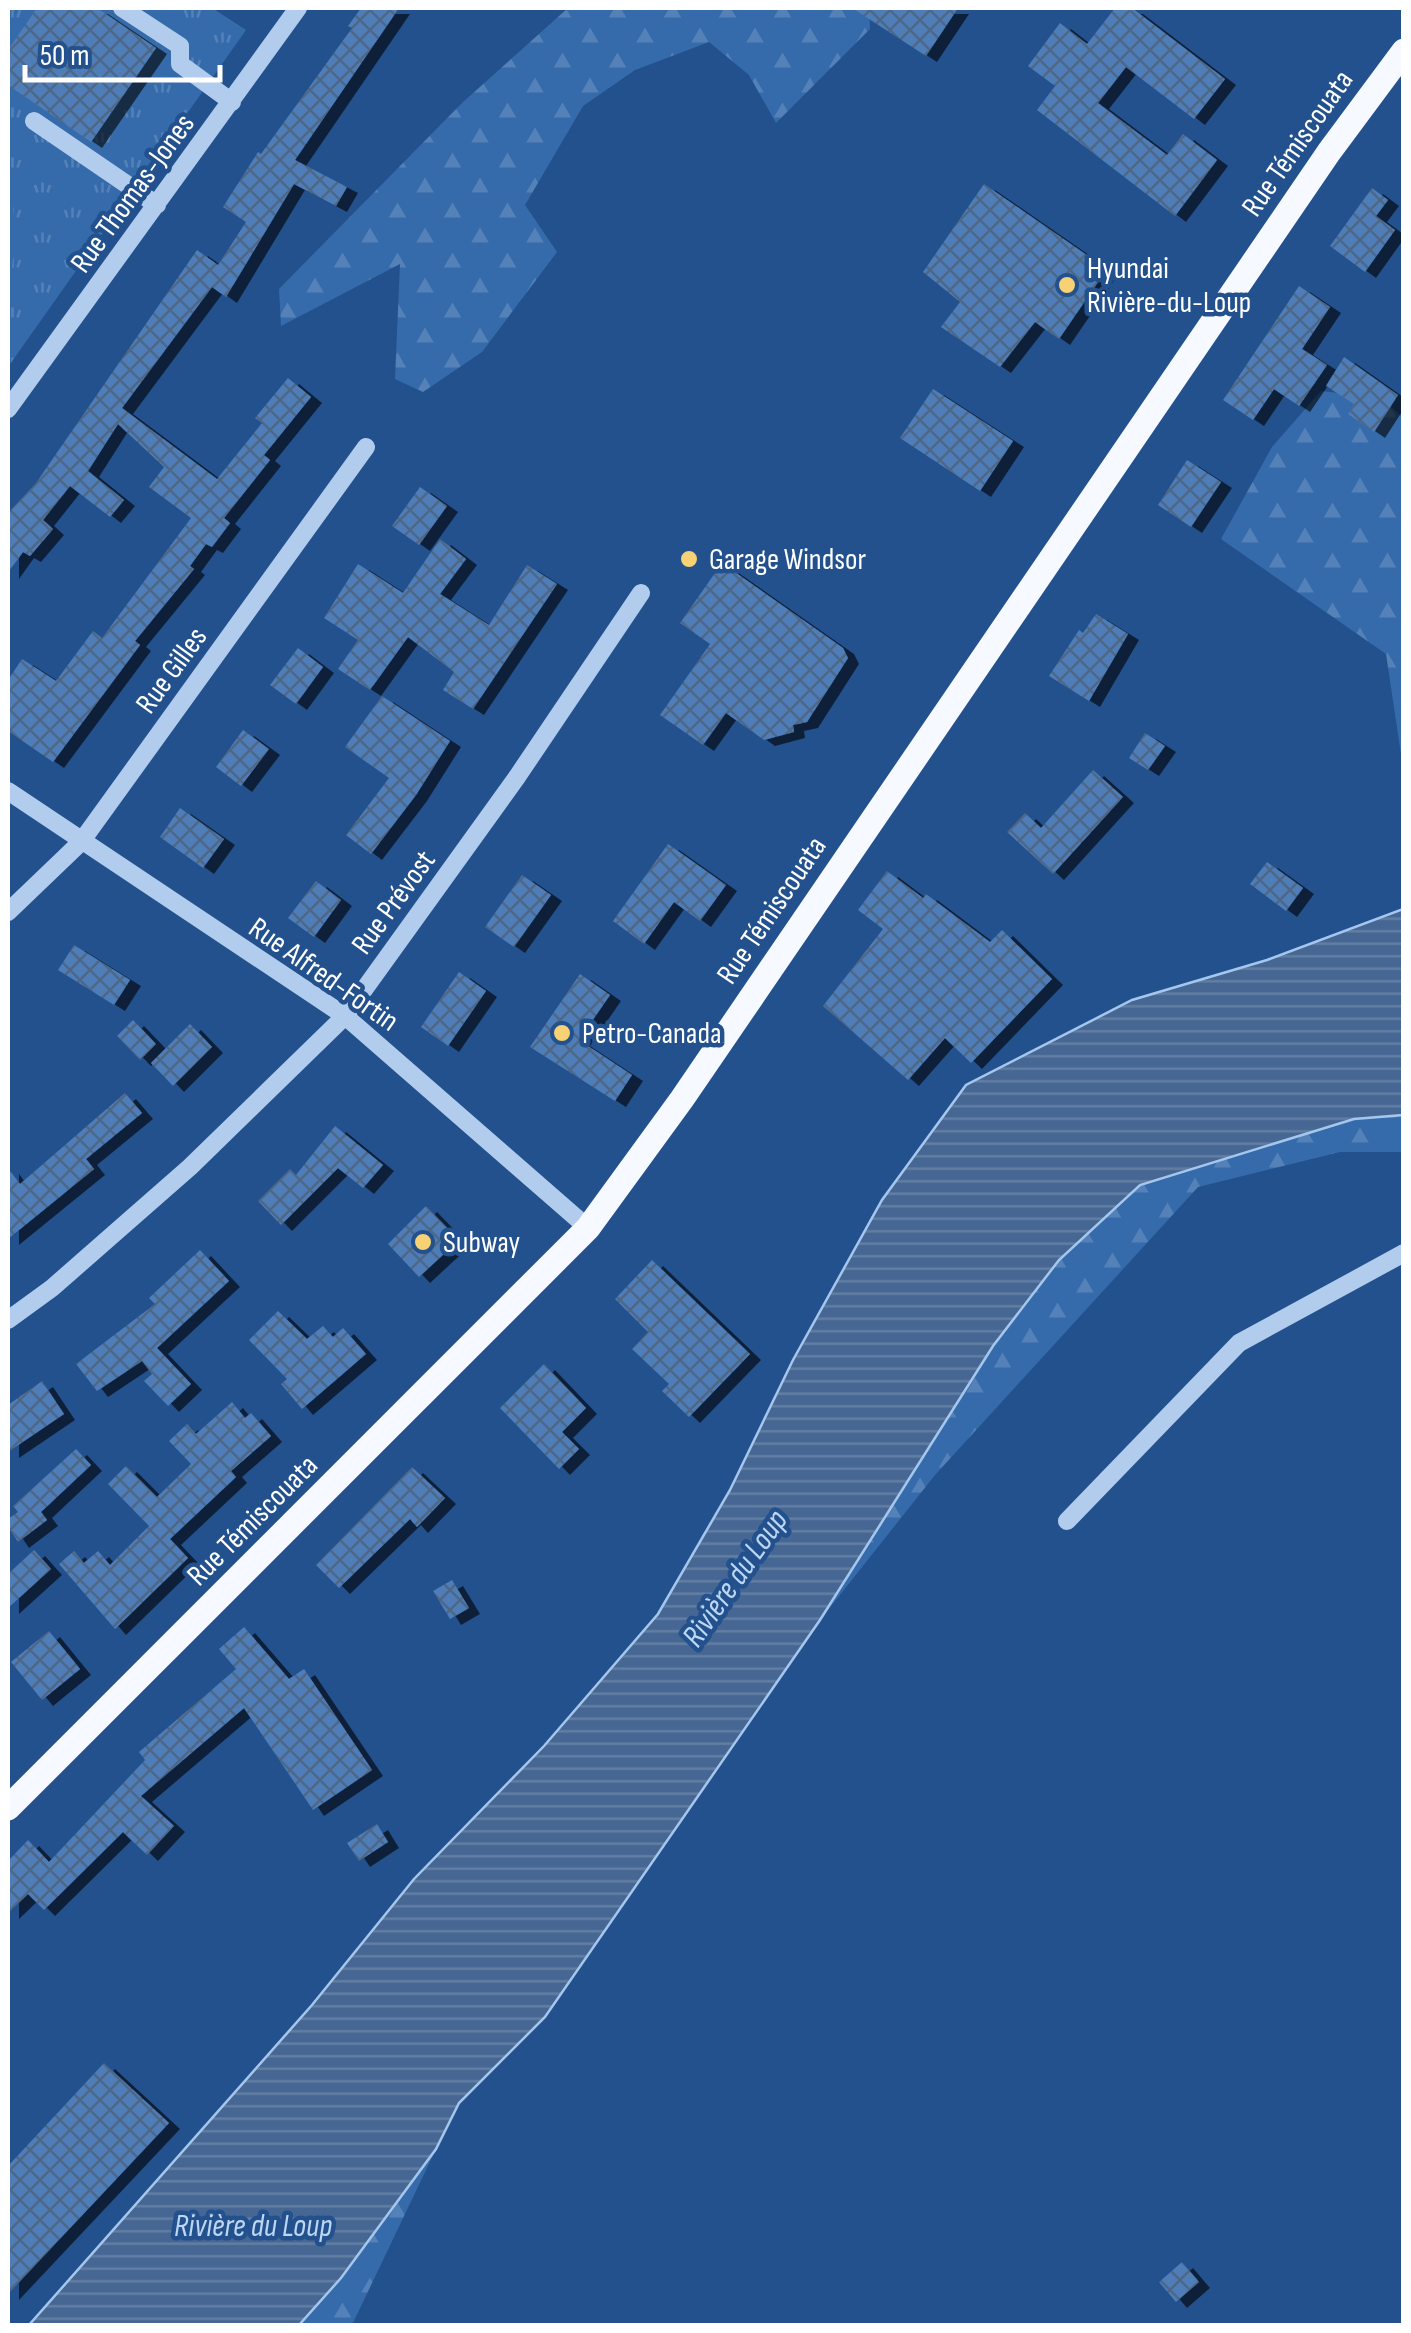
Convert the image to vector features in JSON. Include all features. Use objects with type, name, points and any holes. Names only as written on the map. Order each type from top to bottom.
[{"type":"main road","name":"Rue Témiscouata","points":[[8,1808],[588,1228],[682,1099],[1329,152],[1404,51]]},
{"type":"street","points":[[122,8],[180,46],[180,64],[232,102]]},
{"type":"street","name":"Rue Thomas-Jones","points":[[8,409],[298,8]]},
{"type":"street","points":[[34,121],[157,205]]},
{"type":"street","name":"Rue Gilles","points":[[8,912],[81,842],[366,447]]},
{"type":"street","name":"Rue Prévost","points":[[8,1320],[52,1288],[190,1167],[345,1016],[517,777],[641,593]]},
{"type":"street","name":"Rue Alfred-Fortin","points":[[8,791],[345,1016],[588,1228]]},
{"type":"street","points":[[1067,1521],[1239,1343],[1404,1253]]},
{"type":"green space","points":[[8,8],[212,8],[246,30],[8,367]]},
{"type":"green space","points":[[568,8],[869,8],[870,29],[776,123],[749,75],[709,42],[635,70],[583,106],[525,205],[557,252],[482,352],[423,392],[395,379],[400,264],[281,326],[279,289],[462,103]]},
{"type":"green space","points":[[8,170],[16,232],[8,303]]},
{"type":"green space","points":[[1321,391],[1382,398],[1403,418],[1403,767],[1386,654],[1221,539],[1272,447]]},
{"type":"green space","points":[[1403,1115],[1403,1152],[1340,1152],[1198,1187],[935,1475],[820,1620],[993,1346],[1059,1260],[1140,1185],[1354,1119]]},
{"type":"green space","points":[[436,2149],[352,2325],[299,2326],[341,2277]]},
{"type":"water","name":"Rivière du Loup","points":[[1403,909],[1403,1115],[1354,1119],[1140,1185],[1059,1260],[993,1346],[820,1620],[545,2017],[459,2103],[436,2149],[341,2278],[299,2325],[29,2325],[312,2005],[414,1879],[544,1746],[658,1614],[730,1490],[793,1360],[882,1200],[966,1085],[1132,1000],[1267,960]]},
{"type":"building","points":[[37,8],[97,8],[156,48],[91,142],[8,85],[8,50]]},
{"type":"building","points":[[361,8],[399,8],[295,160],[347,187],[336,206],[294,184],[226,297],[212,287],[122,408],[217,479],[262,423],[255,418],[288,378],[311,397],[264,455],[270,460],[224,518],[230,523],[212,547],[206,544],[190,566],[194,569],[135,641],[140,645],[53,762],[8,731],[8,680],[22,659],[56,681],[93,631],[102,638],[191,518],[149,487],[164,467],[118,424],[88,471],[124,500],[110,517],[70,486],[43,520],[53,529],[30,556],[23,552],[8,573],[8,513],[36,483],[197,250],[218,265],[246,222],[223,207],[258,152],[261,154],[352,28],[348,26]]},
{"type":"building","points":[[852,8],[958,8],[926,56]]},
{"type":"building","points":[[1115,8],[1132,8],[1225,79],[1194,119],[1126,67],[1098,103],[1167,155],[1183,134],[1217,160],[1175,216],[1037,110],[1055,86],[1028,66],[1060,23],[1087,44]]},
{"type":"building","points":[[984,184],[1107,269],[1059,339],[1035,322],[1000,367],[941,327],[960,302],[923,272]]},
{"type":"building","points":[[1372,188],[1388,200],[1376,216],[1395,230],[1365,272],[1330,246]]},
{"type":"building","points":[[1299,286],[1330,307],[1302,349],[1327,365],[1299,406],[1274,389],[1253,420],[1223,400]]},
{"type":"building","points":[[1344,357],[1398,395],[1374,432],[1348,414],[1354,404],[1326,386]]},
{"type":"building","points":[[933,389],[1013,441],[980,491],[900,438]]},
{"type":"building","points":[[1187,460],[1221,482],[1191,527],[1158,505]]},
{"type":"building","points":[[420,487],[447,506],[419,545],[392,526]]},
{"type":"building","points":[[440,539],[466,559],[440,594],[489,625],[527,565],[557,584],[473,709],[443,690],[454,672],[408,637],[370,690],[338,669],[358,640],[324,618],[358,564],[403,593]]},
{"type":"building","points":[[722,563],[843,648],[848,658],[807,722],[793,725],[794,732],[764,740],[726,713],[703,745],[660,715],[710,644],[680,623]]},
{"type":"building","points":[[1096,614],[1128,634],[1089,701],[1049,676],[1079,630],[1083,633]]},
{"type":"building","points":[[298,648],[323,667],[296,704],[270,685]]},
{"type":"building","points":[[382,696],[450,741],[416,795],[371,854],[346,835],[389,778],[345,747]]},
{"type":"building","points":[[243,730],[269,749],[241,786],[216,767]]},
{"type":"building","points":[[1145,733],[1165,746],[1148,770],[1129,758]]},
{"type":"building","points":[[1093,770],[1123,797],[1053,874],[1007,832],[1025,813],[1041,828]]},
{"type":"building","points":[[180,808],[224,839],[203,868],[160,837]]},
{"type":"building","points":[[668,844],[726,885],[700,921],[674,902],[644,944],[613,921]]},
{"type":"building","points":[[1267,862],[1303,888],[1286,911],[1250,884]]},
{"type":"building","points":[[887,871],[923,898],[926,894],[990,942],[1002,930],[1052,979],[971,1063],[945,1038],[908,1080],[823,1006],[883,929],[858,910]]},
{"type":"building","points":[[522,875],[551,895],[514,947],[485,927]]},
{"type":"building","points":[[316,881],[341,900],[314,937],[288,918]]},
{"type":"building","points":[[74,945],[130,980],[114,1005],[58,970]]},
{"type":"building","points":[[459,972],[486,991],[448,1046],[421,1027]]},
{"type":"building","name":"Petro-Canada","points":[[580,974],[610,995],[579,1040],[632,1075],[615,1101],[530,1047]]},
{"type":"building","points":[[133,1020],[156,1044],[140,1060],[117,1036]]},
{"type":"building","points":[[190,1024],[212,1047],[173,1086],[151,1063]]},
{"type":"building","points":[[125,1093],[142,1113],[86,1159],[94,1169],[8,1239],[8,1168],[20,1184]]},
{"type":"building","points":[[335,1126],[383,1165],[363,1188],[338,1168],[281,1225],[258,1201],[290,1169],[296,1175]]},
{"type":"building","name":"Subway","points":[[426,1206],[459,1240],[419,1277],[388,1244]]},
{"type":"building","points":[[200,1250],[229,1281],[157,1348],[191,1384],[168,1406],[144,1381],[152,1374],[142,1361],[97,1391],[76,1364],[155,1304],[149,1298]]},
{"type":"building","points":[[652,1260],[750,1354],[689,1417],[662,1391],[669,1384],[632,1349],[648,1332],[615,1299]]},
{"type":"building","points":[[278,1311],[307,1339],[323,1326],[333,1337],[343,1328],[366,1354],[302,1409],[281,1384],[287,1379],[249,1340]]},
{"type":"building","points":[[544,1364],[586,1408],[562,1432],[579,1449],[559,1469],[500,1408]]},
{"type":"building","points":[[42,1381],[64,1414],[8,1452],[8,1405]]},
{"type":"building","points":[[232,1402],[245,1418],[251,1413],[271,1436],[231,1471],[236,1477],[170,1539],[188,1558],[115,1629],[59,1564],[74,1551],[84,1563],[98,1551],[110,1565],[149,1526],[108,1484],[126,1466],[157,1497],[191,1464],[169,1441],[187,1424],[196,1434]]},
{"type":"building","points":[[76,1449],[91,1465],[41,1512],[47,1520],[18,1542],[8,1527],[8,1519],[18,1512],[13,1506]]},
{"type":"building","points":[[412,1467],[445,1498],[417,1527],[410,1519],[339,1588],[316,1565]]},
{"type":"building","points":[[34,1550],[51,1569],[8,1608],[8,1574]]},
{"type":"building","points":[[452,1580],[469,1608],[450,1619],[433,1591]]},
{"type":"building","points":[[244,1627],[289,1679],[304,1669],[372,1770],[313,1810],[244,1708],[141,1796],[174,1826],[147,1855],[123,1832],[44,1910],[28,1894],[8,1913],[8,1861],[28,1840],[49,1862],[145,1760],[139,1752],[236,1669],[219,1649]]},
{"type":"building","points":[[49,1631],[80,1669],[42,1700],[11,1662]]},
{"type":"building","points":[[377,1824],[388,1842],[359,1861],[347,1843]]},
{"type":"building","points":[[104,2063],[169,2123],[8,2294],[8,2166]]},
{"type":"building","points":[[1182,2262],[1199,2282],[1176,2302],[1159,2282]]},
{"type":"place","name":"Hyundai Rivière-du-Loup","points":[[1067,285]]},
{"type":"place","name":"Garage Windsor","points":[[689,559]]},
{"type":"place","name":"Petro-Canada","points":[[562,1033]]},
{"type":"place","name":"Subway","points":[[423,1242]]}]
